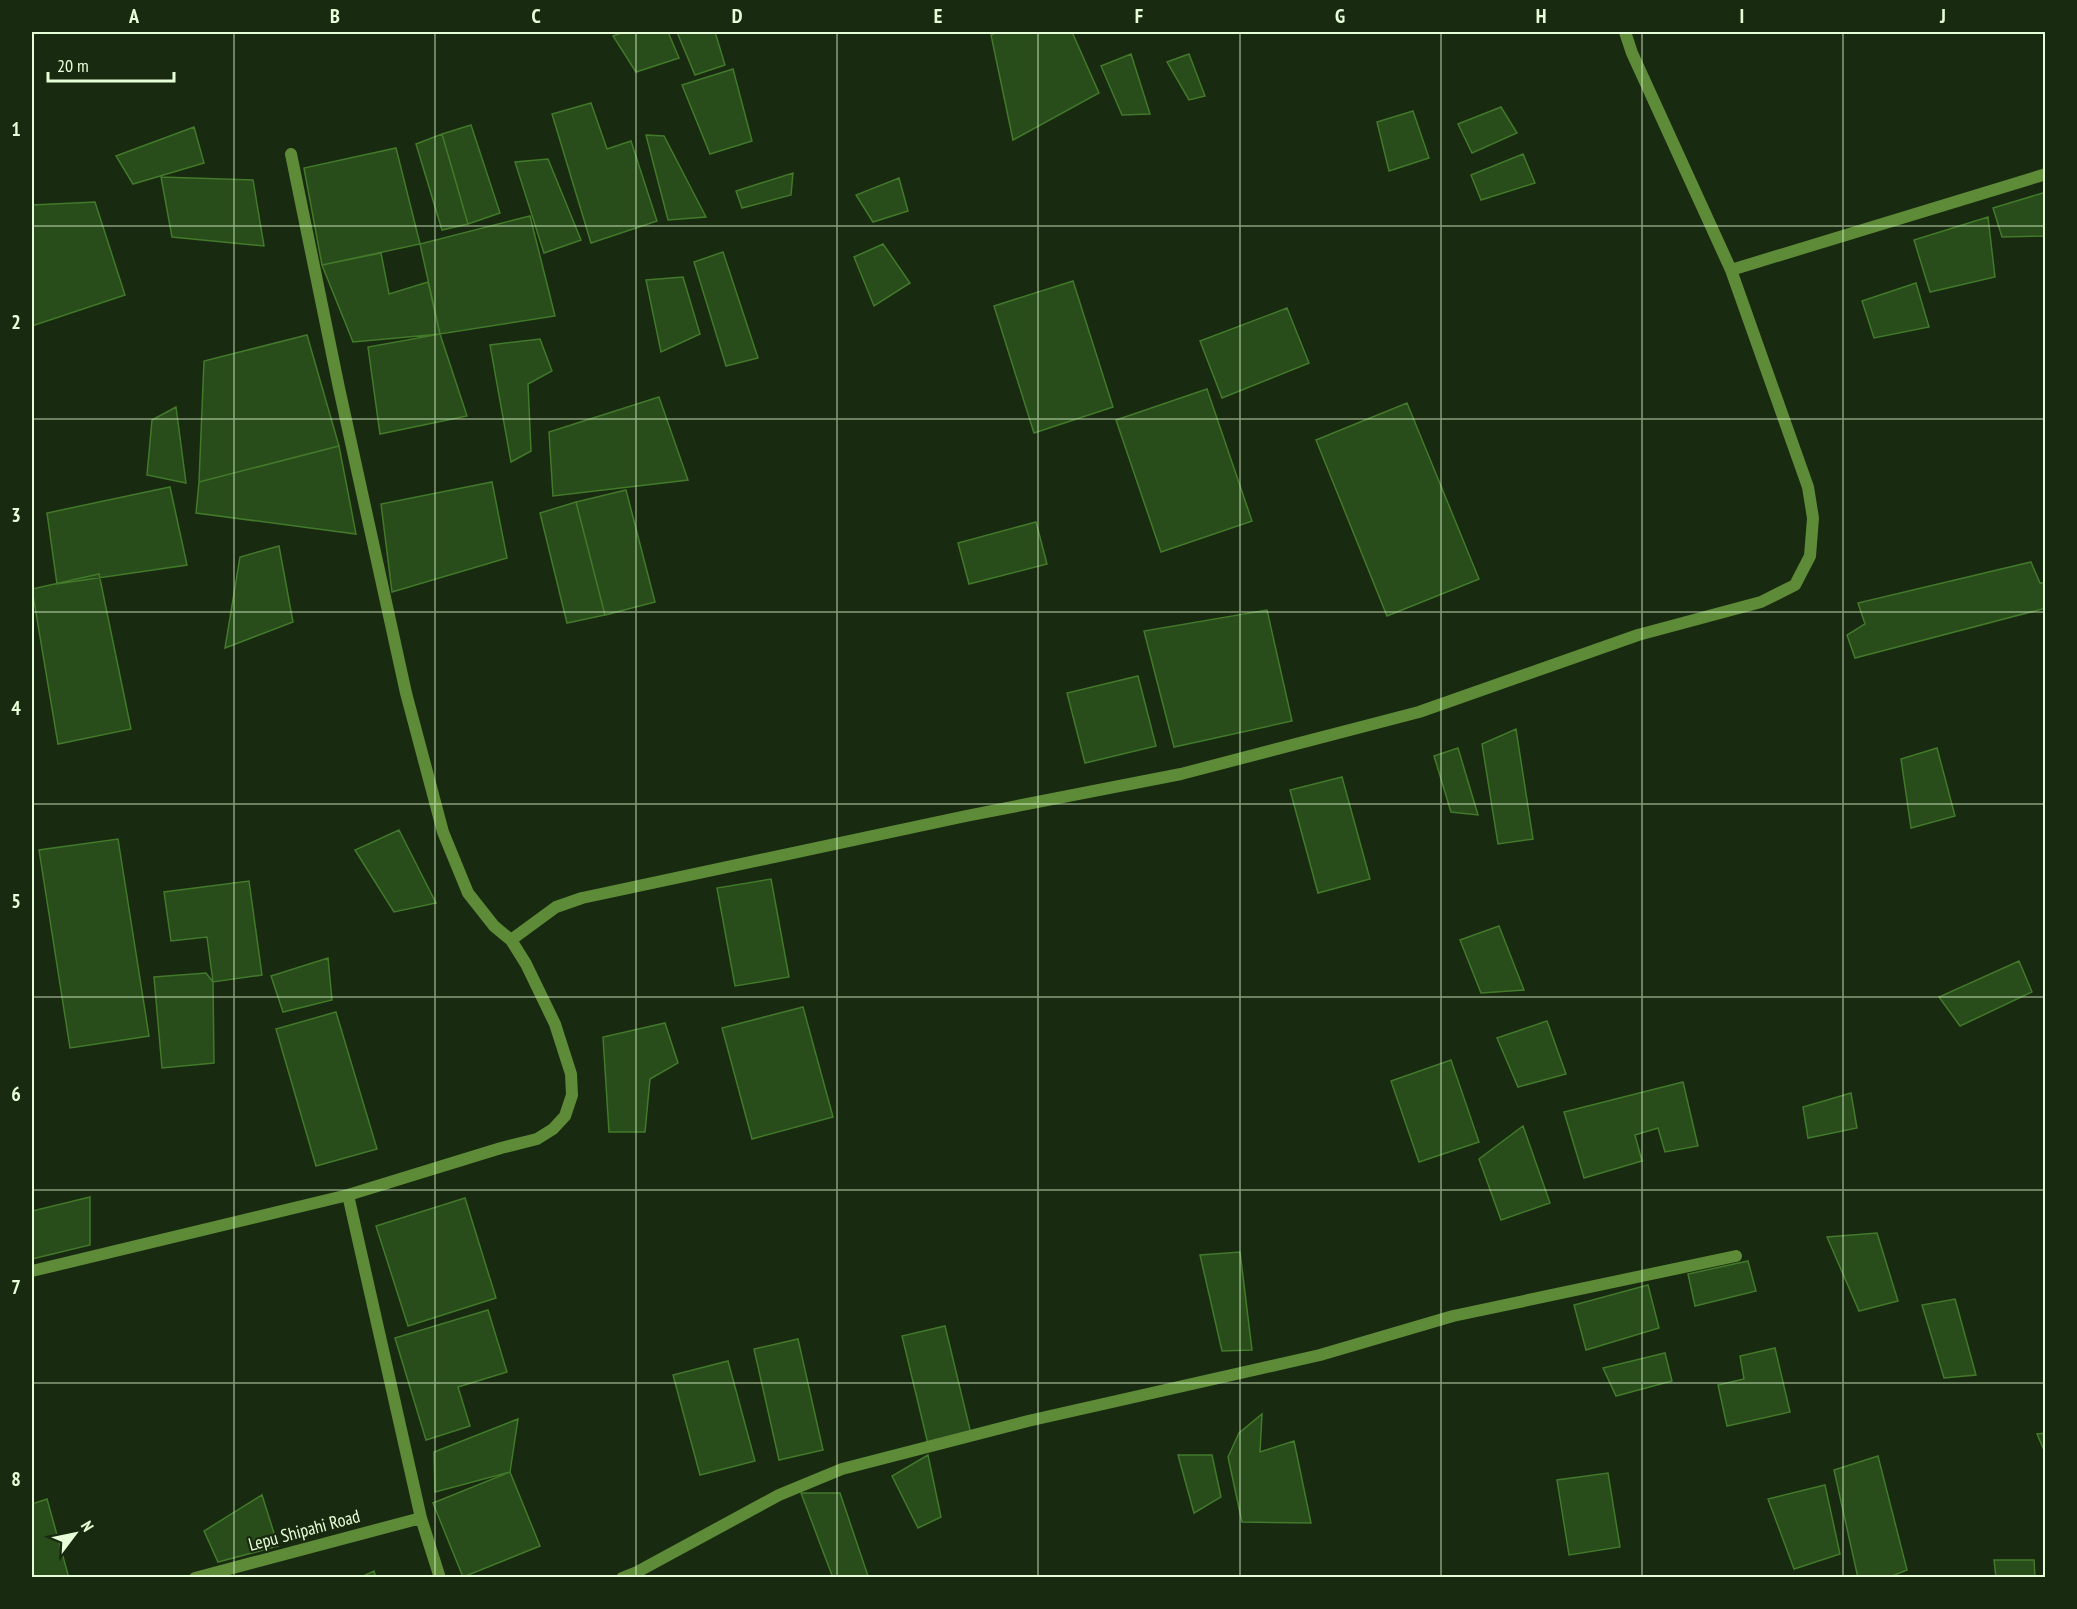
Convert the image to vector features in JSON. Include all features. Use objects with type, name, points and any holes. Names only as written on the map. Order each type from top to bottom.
[{"type":"street","points":[[511,940],[556,907],[582,898],[955,819],[1182,774],[1419,712],[1638,635],[1761,602],[1795,585],[1810,556],[1813,518],[1808,487],[1731,270],[1625,32]]},
{"type":"street","points":[[32,1271],[348,1195],[537,1139],[553,1129],[565,1116],[572,1095],[571,1074],[555,1024],[526,964],[511,940],[494,926],[468,893],[443,832],[406,693],[339,388],[291,154]]},
{"type":"street","points":[[1731,270],[2046,174]]},
{"type":"street","points":[[348,1195],[421,1518],[440,1578]]},
{"type":"street","points":[[622,1578],[779,1495],[842,1469],[1028,1421],[1320,1355],[1453,1316],[1736,1256]]},
{"type":"street","name":"Lepu Shipahi Road","points":[[195,1578],[421,1518]]},
{"type":"building","points":[[624,32],[668,32],[679,58],[636,72],[613,36]]},
{"type":"building","points":[[677,32],[715,32],[725,65],[695,75]]},
{"type":"building","points":[[997,32],[1072,32],[1099,93],[1013,140],[991,35]]},
{"type":"building","points":[[1131,54],[1150,114],[1122,115],[1101,66]]},
{"type":"building","points":[[1189,54],[1205,96],[1189,100],[1167,62]]},
{"type":"building","points":[[733,69],[752,141],[710,154],[682,85]]},
{"type":"building","points":[[591,103],[607,149],[631,141],[657,221],[591,243],[552,114]]},
{"type":"building","points":[[1501,107],[1517,133],[1472,153],[1458,124]]},
{"type":"building","points":[[1413,111],[1429,158],[1389,171],[1377,122]]},
{"type":"building","points":[[471,125],[500,213],[468,224],[442,134]]},
{"type":"building","points":[[194,127],[204,163],[133,184],[116,156]]},
{"type":"building","points":[[442,134],[468,224],[442,230],[416,144]]},
{"type":"building","points":[[646,135],[664,136],[706,217],[668,220]]},
{"type":"building","points":[[396,148],[420,244],[322,265],[304,168]]},
{"type":"building","points":[[1523,154],[1535,183],[1481,200],[1471,175]]},
{"type":"building","points":[[548,159],[581,240],[544,253],[515,162]]},
{"type":"building","points":[[793,173],[791,195],[742,208],[736,191]]},
{"type":"building","points":[[161,177],[253,180],[264,246],[172,237]]},
{"type":"building","points":[[899,178],[908,211],[873,222],[856,195]]},
{"type":"building","points":[[2046,192],[2046,236],[2002,237],[1993,208]]},
{"type":"building","points":[[95,202],[125,295],[32,326],[32,205]]},
{"type":"building","points":[[530,216],[555,316],[440,334],[420,244]]},
{"type":"building","points":[[1988,217],[1995,277],[1930,292],[1914,240]]},
{"type":"building","points":[[883,244],[910,283],[874,306],[854,257]]},
{"type":"building","points":[[723,252],[758,358],[726,366],[694,262]]},
{"type":"building","points":[[381,253],[389,294],[428,282],[440,334],[353,342],[322,265]]},
{"type":"building","points":[[683,277],[700,334],[661,352],[646,280]]},
{"type":"building","points":[[1073,281],[1113,407],[1034,433],[994,306]]},
{"type":"building","points":[[1916,283],[1929,327],[1874,338],[1862,301]]},
{"type":"building","points":[[1287,308],[1309,363],[1222,398],[1200,341]]},
{"type":"building","points":[[440,334],[467,416],[380,434],[368,347]]},
{"type":"building","points":[[307,335],[339,446],[199,482],[204,361]]},
{"type":"building","points":[[540,339],[552,371],[528,384],[531,451],[511,462],[490,345]]},
{"type":"building","points":[[1207,389],[1252,521],[1161,552],[1116,420]]},
{"type":"building","points":[[659,397],[688,480],[553,496],[549,432]]},
{"type":"building","points":[[1407,403],[1479,579],[1387,616],[1316,440]]},
{"type":"building","points":[[176,407],[186,483],[147,475],[152,420]]},
{"type":"building","points":[[339,446],[356,534],[196,513],[199,482]]},
{"type":"building","points":[[492,482],[507,558],[392,592],[381,504]]},
{"type":"building","points":[[170,487],[187,565],[57,584],[47,513]]},
{"type":"building","points":[[626,490],[655,602],[605,615],[576,502]]},
{"type":"building","points":[[576,502],[605,615],[567,623],[540,513]]},
{"type":"building","points":[[1036,522],[1047,564],[969,584],[958,543]]},
{"type":"building","points":[[279,546],[293,622],[225,648],[240,557]]},
{"type":"building","points":[[2031,562],[2040,583],[2046,583],[2046,608],[1855,658],[1847,635],[1865,624],[1858,603]]},
{"type":"building","points":[[99,574],[131,729],[58,744],[32,589]]},
{"type":"building","points":[[1267,610],[1292,721],[1174,747],[1144,631]]},
{"type":"building","points":[[1138,676],[1156,746],[1085,763],[1067,693]]},
{"type":"building","points":[[1516,729],[1533,839],[1498,844],[1482,744]]},
{"type":"building","points":[[1458,748],[1478,815],[1451,812],[1434,756]]},
{"type":"building","points":[[1937,748],[1955,816],[1911,828],[1901,759]]},
{"type":"building","points":[[1342,777],[1370,879],[1318,893],[1290,790]]},
{"type":"building","points":[[399,830],[436,903],[394,912],[355,850]]},
{"type":"building","points":[[118,839],[149,1036],[70,1048],[39,850]]},
{"type":"building","points":[[771,879],[789,977],[735,986],[717,888]]},
{"type":"building","points":[[249,881],[262,975],[213,982],[207,937],[171,941],[164,892]]},
{"type":"building","points":[[1499,926],[1524,990],[1481,993],[1460,940]]},
{"type":"building","points":[[328,958],[332,1000],[283,1012],[271,976]]},
{"type":"building","points":[[2019,961],[2032,992],[1960,1026],[1939,997]]},
{"type":"building","points":[[206,973],[213,982],[214,1063],[162,1068],[154,977]]},
{"type":"building","points":[[803,1007],[833,1117],[752,1139],[722,1028]]},
{"type":"building","points":[[336,1012],[377,1149],[316,1166],[276,1029]]},
{"type":"building","points":[[1547,1021],[1566,1074],[1518,1087],[1497,1038]]},
{"type":"building","points":[[665,1023],[678,1063],[650,1079],[645,1132],[609,1132],[603,1037]]},
{"type":"building","points":[[1451,1060],[1479,1142],[1419,1162],[1391,1081]]},
{"type":"building","points":[[1683,1082],[1698,1146],[1665,1152],[1658,1128],[1635,1135],[1642,1161],[1584,1178],[1564,1112]]},
{"type":"building","points":[[1851,1093],[1857,1128],[1808,1138],[1803,1107]]},
{"type":"building","points":[[1523,1126],[1550,1203],[1501,1220],[1479,1159]]},
{"type":"building","points":[[90,1197],[90,1245],[32,1259],[32,1211]]},
{"type":"building","points":[[465,1198],[496,1298],[408,1326],[376,1226]]},
{"type":"building","points":[[1877,1233],[1898,1301],[1859,1311],[1827,1237]]},
{"type":"building","points":[[1240,1252],[1252,1350],[1222,1351],[1200,1255]]},
{"type":"building","points":[[1748,1261],[1756,1291],[1695,1306],[1688,1274]]},
{"type":"building","points":[[1648,1285],[1659,1328],[1586,1350],[1574,1305]]},
{"type":"building","points":[[1955,1299],[1976,1375],[1944,1378],[1922,1305]]},
{"type":"building","points":[[488,1310],[507,1372],[458,1387],[470,1426],[426,1440],[395,1338]]},
{"type":"building","points":[[945,1326],[971,1434],[928,1444],[902,1336]]},
{"type":"building","points":[[798,1339],[823,1450],[779,1460],[754,1349]]},
{"type":"building","points":[[1775,1348],[1790,1412],[1727,1426],[1718,1385],[1744,1379],[1740,1356]]},
{"type":"building","points":[[1665,1353],[1672,1381],[1616,1396],[1603,1368]]},
{"type":"building","points":[[728,1361],[755,1461],[700,1475],[673,1375]]},
{"type":"building","points":[[1262,1414],[1260,1452],[1294,1441],[1311,1523],[1242,1522],[1228,1457],[1239,1433]]},
{"type":"building","points":[[518,1419],[510,1472],[435,1492],[434,1452]]},
{"type":"building","points":[[2046,1433],[2046,1455],[2037,1434]]},
{"type":"building","points":[[928,1455],[941,1517],[918,1528],[892,1476]]},
{"type":"building","points":[[1178,1455],[1212,1455],[1221,1497],[1194,1513]]},
{"type":"building","points":[[1878,1456],[1907,1570],[1887,1578],[1858,1578],[1834,1470]]},
{"type":"building","points":[[510,1472],[540,1546],[463,1577],[433,1503]]},
{"type":"building","points":[[1608,1473],[1620,1547],[1569,1555],[1557,1480]]},
{"type":"building","points":[[1825,1485],[1840,1554],[1794,1569],[1768,1499]]},
{"type":"building","points":[[801,1493],[840,1493],[868,1576],[833,1578]]},
{"type":"building","points":[[262,1495],[278,1546],[218,1562],[204,1531]]},
{"type":"building","points":[[47,1499],[69,1578],[32,1578],[32,1504]]},
{"type":"building","points":[[1994,1560],[2034,1560],[2035,1578],[1996,1578]]},
{"type":"building","points":[[374,1571],[376,1578],[359,1578]]}]
